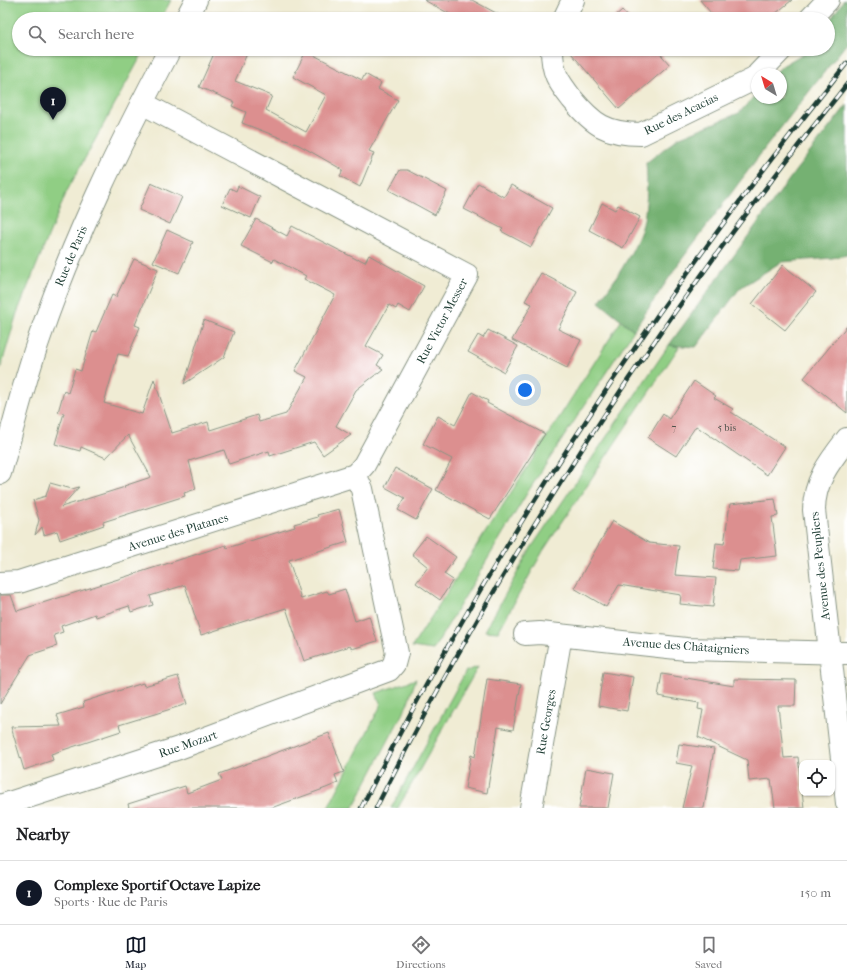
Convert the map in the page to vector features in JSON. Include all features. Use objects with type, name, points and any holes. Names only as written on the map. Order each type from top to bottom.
[{"type":"street","points":[[190,12],[196,0]]},
{"type":"street","points":[[567,12],[573,0]]},
{"type":"street","points":[[817,12],[828,0]]},
{"type":"street","name":"Rue de Paris","points":[[0,473],[39,337],[65,268],[142,103],[166,56]]},
{"type":"street","name":"Rue des Acacias","points":[[552,56],[552,63],[559,82],[586,116],[594,123],[604,128],[630,134],[640,134],[751,80]]},
{"type":"street","name":"Rue des Acacias","points":[[764,68],[776,56]]},
{"type":"street","name":"Rue Victor Messer","points":[[142,103],[467,275],[364,465],[354,475]]},
{"type":"street","name":"Avenue des Peupliers","points":[[847,439],[820,477],[814,499],[838,654],[847,803]]},
{"type":"street","name":"Avenue des Platanes","points":[[0,583],[19,582],[354,475]]},
{"type":"street","name":"Rue Mozart","points":[[0,806],[179,748],[389,670],[394,664],[398,653],[362,489],[354,475]]},
{"type":"street","name":"Avenue des Châtaigniers","points":[[525,634],[540,633],[686,649],[838,654]]},
{"type":"street","name":"Rue Georges","points":[[531,808],[561,635]]},
{"type":"green space","points":[[0,0],[171,0],[165,12],[12,12],[12,56],[141,56],[67,191],[17,313],[0,370]]},
{"type":"green space","points":[[844,0],[847,0],[847,43],[762,152],[679,263],[634,330],[599,302],[628,259],[641,231],[645,216],[647,178],[646,163],[678,138],[739,113],[751,100],[751,104],[787,104],[787,68],[780,68],[782,66],[799,56],[835,56],[835,13]]},
{"type":"green space","points":[[847,105],[847,255],[832,258],[781,262],[740,288],[696,347],[669,345],[796,170]]},
{"type":"green space","points":[[621,321],[634,330],[529,490],[433,650],[412,647]]},
{"type":"green space","points":[[669,345],[679,347],[543,551],[498,632],[485,631],[531,548]]},
{"type":"green space","points":[[478,667],[398,808],[391,808],[466,671]]},
{"type":"green space","points":[[416,679],[407,705],[353,808],[328,808],[381,705],[376,693]]},
{"type":"building","points":[[424,0],[472,0],[494,12],[446,12]]},
{"type":"building","points":[[700,0],[792,0],[777,12],[710,12]]},
{"type":"building","points":[[213,56],[246,56],[235,81],[272,96],[266,110],[306,132],[326,95],[293,77],[304,56],[316,56],[362,80],[365,74],[381,83],[378,89],[398,100],[369,151],[374,153],[360,187],[340,176],[343,170],[299,145],[242,123],[246,112],[232,106],[234,102],[199,87]]},
{"type":"building","points":[[574,56],[662,56],[670,65],[619,109]]},
{"type":"building","points":[[400,170],[407,170],[447,191],[435,215],[389,190]]},
{"type":"building","points":[[151,183],[182,197],[170,224],[139,210]]},
{"type":"building","points":[[478,183],[504,197],[511,185],[552,208],[531,247],[501,231],[503,229],[464,209]]},
{"type":"building","points":[[238,186],[260,197],[251,218],[222,205],[230,188],[236,191]]},
{"type":"building","points":[[602,203],[615,210],[618,205],[640,217],[623,248],[589,230]]},
{"type":"building","points":[[256,219],[287,236],[292,226],[358,260],[359,259],[365,262],[369,255],[424,286],[410,312],[398,305],[396,309],[389,305],[366,346],[383,355],[377,365],[383,369],[356,390],[336,426],[351,435],[323,455],[314,442],[270,456],[269,451],[229,464],[224,450],[189,461],[196,489],[184,493],[185,496],[103,522],[104,525],[60,540],[57,531],[44,535],[42,527],[35,535],[39,520],[33,500],[46,496],[50,483],[72,489],[79,487],[61,507],[125,487],[124,486],[151,477],[128,435],[106,458],[81,447],[80,451],[55,444],[64,413],[58,412],[64,391],[68,393],[75,369],[81,371],[93,331],[96,332],[112,295],[116,297],[134,259],[158,269],[135,325],[140,327],[128,356],[118,354],[104,403],[142,414],[154,379],[172,433],[208,422],[210,430],[257,415],[259,422],[286,414],[307,377],[295,371],[335,295],[304,279],[306,276],[274,259],[273,262],[241,246]]},
{"type":"building","points":[[167,230],[193,242],[179,273],[153,262]]},
{"type":"building","points":[[783,265],[816,292],[785,330],[752,304]]},
{"type":"building","points":[[541,273],[577,292],[558,329],[581,340],[567,368],[512,340],[532,304],[525,301]]},
{"type":"building","points":[[204,320],[234,332],[224,357],[184,384]]},
{"type":"building","points":[[847,326],[847,413],[804,378]]},
{"type":"building","points":[[488,330],[518,346],[504,372],[468,352],[478,335],[483,338]]},
{"type":"building","points":[[694,381],[716,396],[714,398],[733,409],[731,412],[785,447],[767,475],[696,426],[676,456],[648,438],[663,414],[669,419]]},
{"type":"building","points":[[472,392],[488,401],[487,403],[545,434],[490,519],[436,490],[452,459],[423,444],[438,416],[455,425]]},
{"type":"building","points":[[395,468],[433,489],[416,520],[398,510],[405,498],[385,487]]},
{"type":"building","points":[[775,499],[778,516],[772,517],[777,556],[740,560],[738,571],[713,569],[716,543],[724,544],[730,504]]},
{"type":"building","points":[[339,509],[348,542],[289,560],[301,599],[327,591],[329,594],[345,589],[355,621],[369,616],[377,641],[352,649],[350,646],[304,661],[286,608],[201,635],[185,585],[150,596],[153,605],[131,612],[129,606],[96,617],[95,614],[61,626],[63,632],[54,635],[57,646],[30,655],[0,704],[0,595],[11,595],[17,611],[226,545],[227,548],[295,527],[294,524],[318,517],[317,515]]},
{"type":"building","points":[[612,521],[649,543],[679,546],[675,575],[716,578],[713,607],[680,604],[681,595],[619,585],[606,607],[574,588]]},
{"type":"building","points":[[426,536],[456,557],[444,574],[453,580],[440,600],[416,583],[428,567],[412,554]]},
{"type":"building","points":[[603,672],[633,677],[627,711],[598,706]]},
{"type":"building","points":[[662,674],[734,686],[734,679],[796,680],[795,706],[778,706],[784,758],[798,757],[799,796],[803,796],[804,808],[775,808],[771,779],[749,781],[747,760],[698,737],[703,710],[698,709],[699,703],[658,696]]},
{"type":"building","points":[[178,676],[187,704],[119,725],[121,731],[51,754],[53,760],[24,770],[11,727],[61,726],[57,715],[84,707],[83,702],[143,683],[144,686]]},
{"type":"building","points":[[487,679],[521,684],[513,730],[498,727],[487,793],[465,788],[471,755],[475,757]]},
{"type":"building","points":[[329,733],[344,772],[335,775],[338,783],[326,788],[271,808],[129,808],[128,804],[185,786],[187,793],[222,780],[219,774]]},
{"type":"building","points":[[679,744],[714,749],[704,808],[682,808],[692,766],[676,763]]},
{"type":"building","points":[[586,768],[614,773],[608,808],[579,808]]},
{"type":"railway","points":[[361,808],[413,709],[467,612],[584,423],[647,330],[711,240],[778,150],[847,63]]},
{"type":"railway","points":[[376,808],[426,712],[479,618],[534,525],[592,433],[653,343],[716,255],[780,169],[847,84]]},
{"type":"place","name":"Complexe Sportif Octave Lapize","points":[[53,120]]}]
